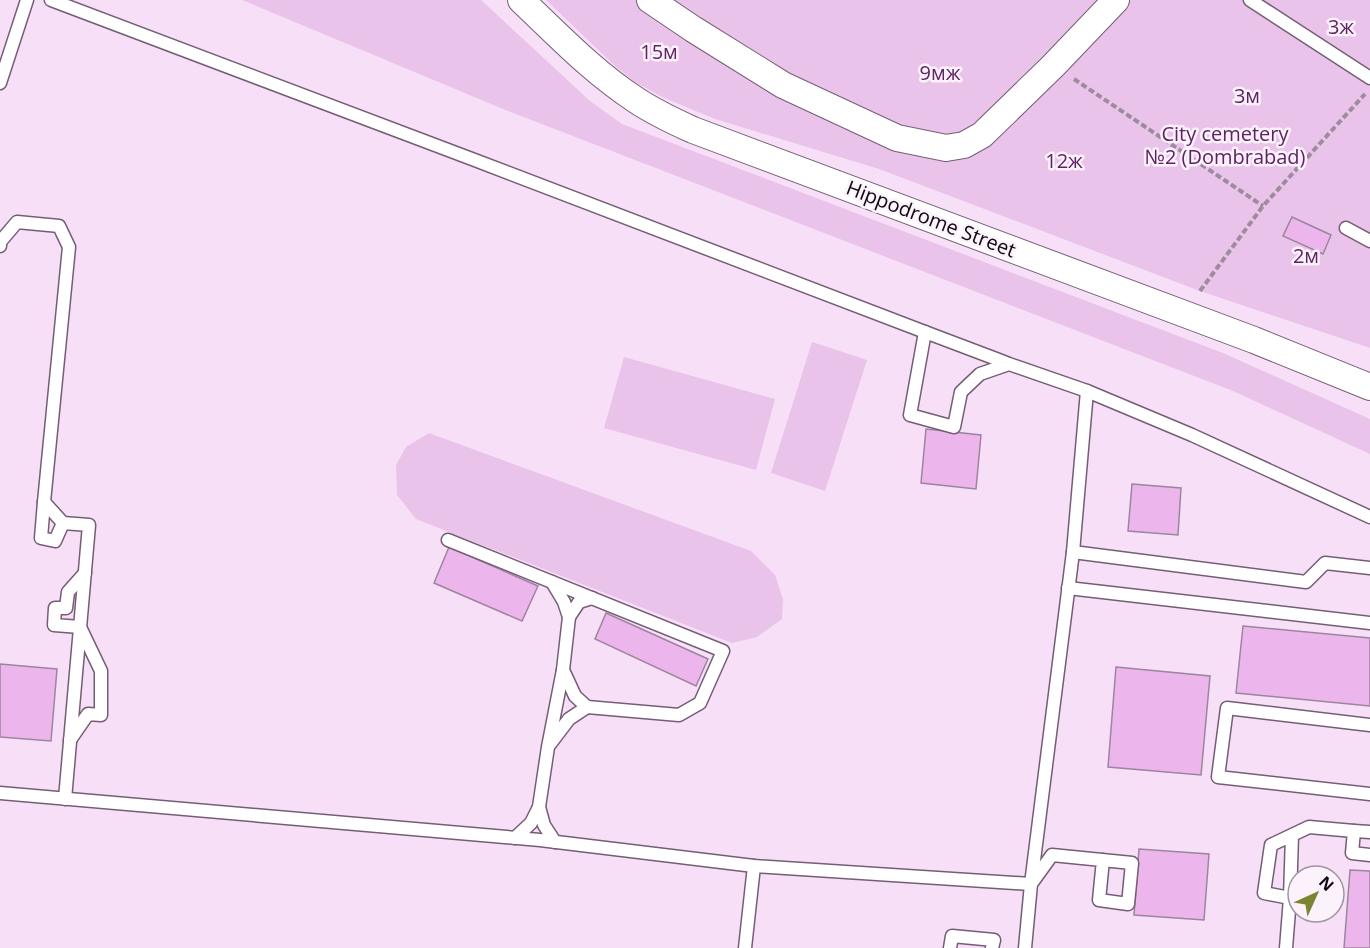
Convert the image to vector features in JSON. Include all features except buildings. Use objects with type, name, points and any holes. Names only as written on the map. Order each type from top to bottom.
[{"type":"street","name":"Hippodrome Street","points":[[521,0],[605,77],[637,101],[693,130],[1254,340],[1370,387]]},
{"type":"street","points":[[650,0],[693,30],[783,85],[897,138],[946,148],[964,145],[982,135],[1116,0]]},
{"type":"lane","points":[[0,83],[27,0]]},
{"type":"lane","points":[[51,0],[1009,364],[1087,391],[1202,440],[1370,517]]},
{"type":"lane","points":[[1250,0],[1370,78]]},
{"type":"lane","points":[[0,246],[0,242],[17,222],[59,226],[69,248],[42,538],[55,541],[63,523]]},
{"type":"lane","points":[[1346,228],[1370,241]]},
{"type":"lane","points":[[925,332],[910,415],[954,427],[961,392],[980,374],[1009,364]]},
{"type":"lane","points":[[1025,948],[1073,552],[1087,391]]},
{"type":"lane","points":[[44,502],[63,523],[89,525],[65,799]]},
{"type":"lane","points":[[448,540],[723,651],[700,703],[679,715],[587,707],[568,719],[548,747]]},
{"type":"lane","points":[[1073,552],[1306,582],[1325,563],[1370,568]]},
{"type":"lane","points":[[80,627],[54,625],[55,608],[66,608],[68,592],[85,573]]},
{"type":"lane","points":[[515,838],[531,823],[539,807],[563,670],[569,617],[564,602],[552,582]]},
{"type":"lane","points":[[1068,588],[1370,623]]},
{"type":"lane","points":[[569,617],[579,602],[592,598]]},
{"type":"lane","points":[[70,741],[88,714],[101,715],[101,671],[80,627]]},
{"type":"lane","points":[[563,670],[575,696],[587,707]]},
{"type":"lane","points":[[1370,725],[1227,708],[1218,777],[1370,794]]},
{"type":"lane","points":[[0,793],[515,838],[754,866],[1031,885]]},
{"type":"lane","points":[[539,807],[544,825],[555,842]]},
{"type":"lane","points":[[1286,897],[1264,893],[1271,845],[1309,827],[1370,832]]},
{"type":"lane","points":[[1354,831],[1352,853],[1370,855]]},
{"type":"lane","points":[[1292,864],[1293,835]]},
{"type":"lane","points":[[1031,885],[1052,855],[1103,860]]},
{"type":"lane","points":[[745,948],[754,866]]},
{"type":"lane","points":[[1286,948],[1288,924]]},
{"type":"lane","points":[[950,948],[952,936],[994,940],[992,948]]},
{"type":"path","points":[[1053,66],[1263,206]]},
{"type":"path","points":[[1200,291],[1263,206],[1370,89]]},
{"type":"green space","points":[[242,0],[481,0],[590,101],[622,124],[1223,353],[1370,419],[1370,454],[1233,391],[503,109]]},
{"type":"green space","name":"City cemetery №2 (Dombrabad)","points":[[546,0],[1370,0],[1370,348],[1200,291],[879,169],[715,119],[662,97],[635,82],[615,66]]},
{"type":"green space","points":[[812,342],[867,360],[825,491],[771,473]]},
{"type":"green space","points":[[624,357],[775,399],[756,470],[604,428]]},
{"type":"green space","points":[[429,433],[751,551],[775,575],[783,599],[782,619],[757,637],[732,643],[416,519],[397,495],[396,465],[406,447]]},
{"type":"park label","name":"3ж","points":[[1341,27]]},
{"type":"park label","name":"15м","points":[[659,52]]},
{"type":"park label","name":"9мж","points":[[940,73]]},
{"type":"park label","name":"3м","points":[[1247,96]]},
{"type":"park label","name":"12ж","points":[[1064,161]]},
{"type":"park label","name":"2м","points":[[1306,256]]}]
